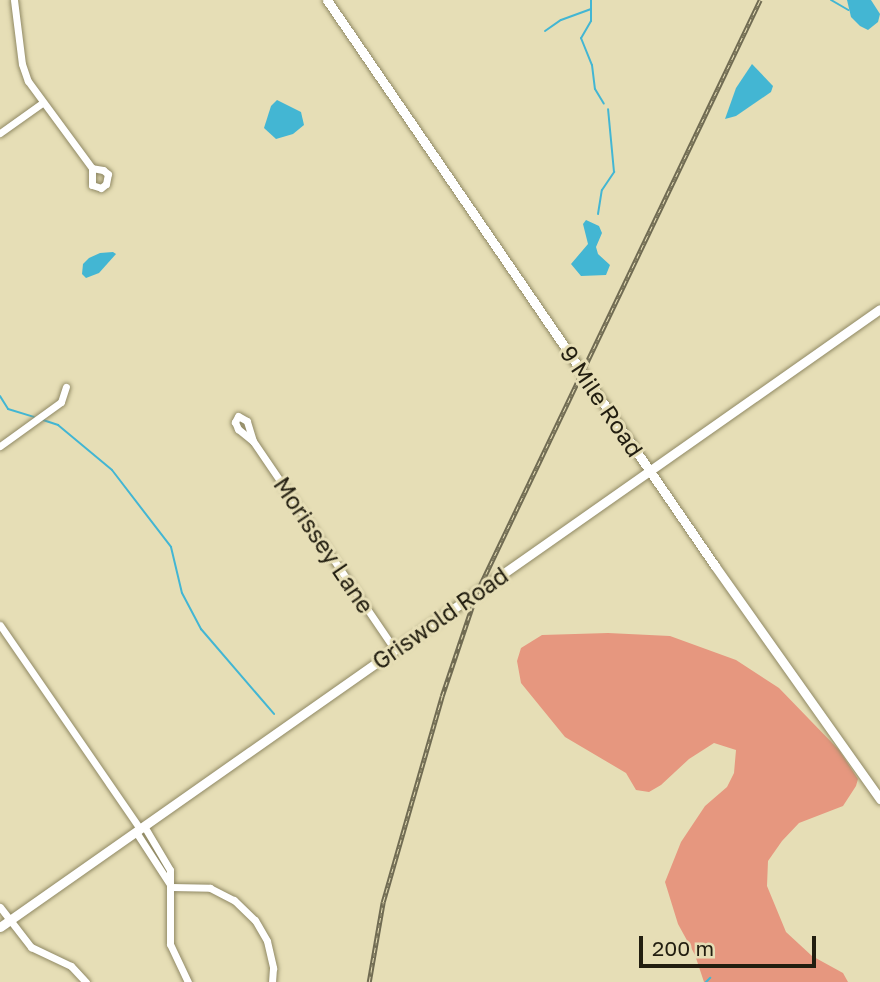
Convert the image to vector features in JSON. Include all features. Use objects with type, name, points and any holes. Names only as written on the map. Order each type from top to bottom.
[{"type":"street","points":[[14,0],[22,64],[28,81],[92,169]]},
{"type":"street","name":"9 Mile Road","points":[[327,0],[649,471],[880,799]]},
{"type":"street","points":[[0,133],[42,103]]},
{"type":"street","name":"Griswold Road","points":[[0,927],[880,309]]},
{"type":"street","points":[[0,446],[61,402],[66,387]]},
{"type":"street","name":"Morissey Lane","points":[[253,441],[395,650]]},
{"type":"street","points":[[0,625],[140,829],[171,887],[170,944],[176,962],[188,982]]},
{"type":"street","points":[[171,887],[210,888],[234,900],[256,920],[267,942],[273,968],[272,982]]},
{"type":"street","points":[[0,907],[31,947],[72,966],[86,982]]},
{"type":"shaded area","points":[[608,633],[670,636],[736,660],[779,688],[839,750],[858,779],[856,786],[843,806],[799,823],[782,841],[768,861],[767,886],[786,932],[812,956],[843,973],[848,982],[704,982],[695,955],[678,924],[665,882],[681,842],[705,806],[727,787],[734,773],[736,750],[714,743],[689,759],[661,785],[649,792],[636,790],[626,773],[565,737],[521,683],[517,661],[521,648],[542,635]]},
{"type":"water","points":[[847,0],[871,0],[880,14],[878,22],[868,30],[860,26],[851,17]]},
{"type":"water","points":[[752,64],[773,86],[771,92],[736,116],[725,119],[736,88]]},
{"type":"water","points":[[277,100],[301,112],[304,125],[293,134],[276,139],[264,128],[271,106]]},
{"type":"water","points":[[586,220],[599,226],[602,233],[596,247],[598,254],[610,265],[606,275],[581,276],[571,264],[588,244],[583,224]]},
{"type":"water","points":[[100,253],[116,254],[99,273],[86,278],[82,274],[83,264],[89,258]]},
{"type":"waterway","points":[[591,0],[591,21],[581,38],[592,65],[595,89],[604,104]]},
{"type":"waterway","points":[[831,0],[848,10]]},
{"type":"waterway","points":[[545,31],[561,20],[591,9]]},
{"type":"waterway","points":[[598,214],[602,190],[614,172],[608,109]]},
{"type":"waterway","points":[[0,396],[8,409],[34,417]]},
{"type":"waterway","points":[[43,420],[58,425],[112,470],[171,547],[182,593],[201,629],[274,714]]},
{"type":"waterway","points":[[706,982],[710,978]]},
{"type":"railway","points":[[369,982],[383,902],[442,696],[477,592],[760,0]]}]
